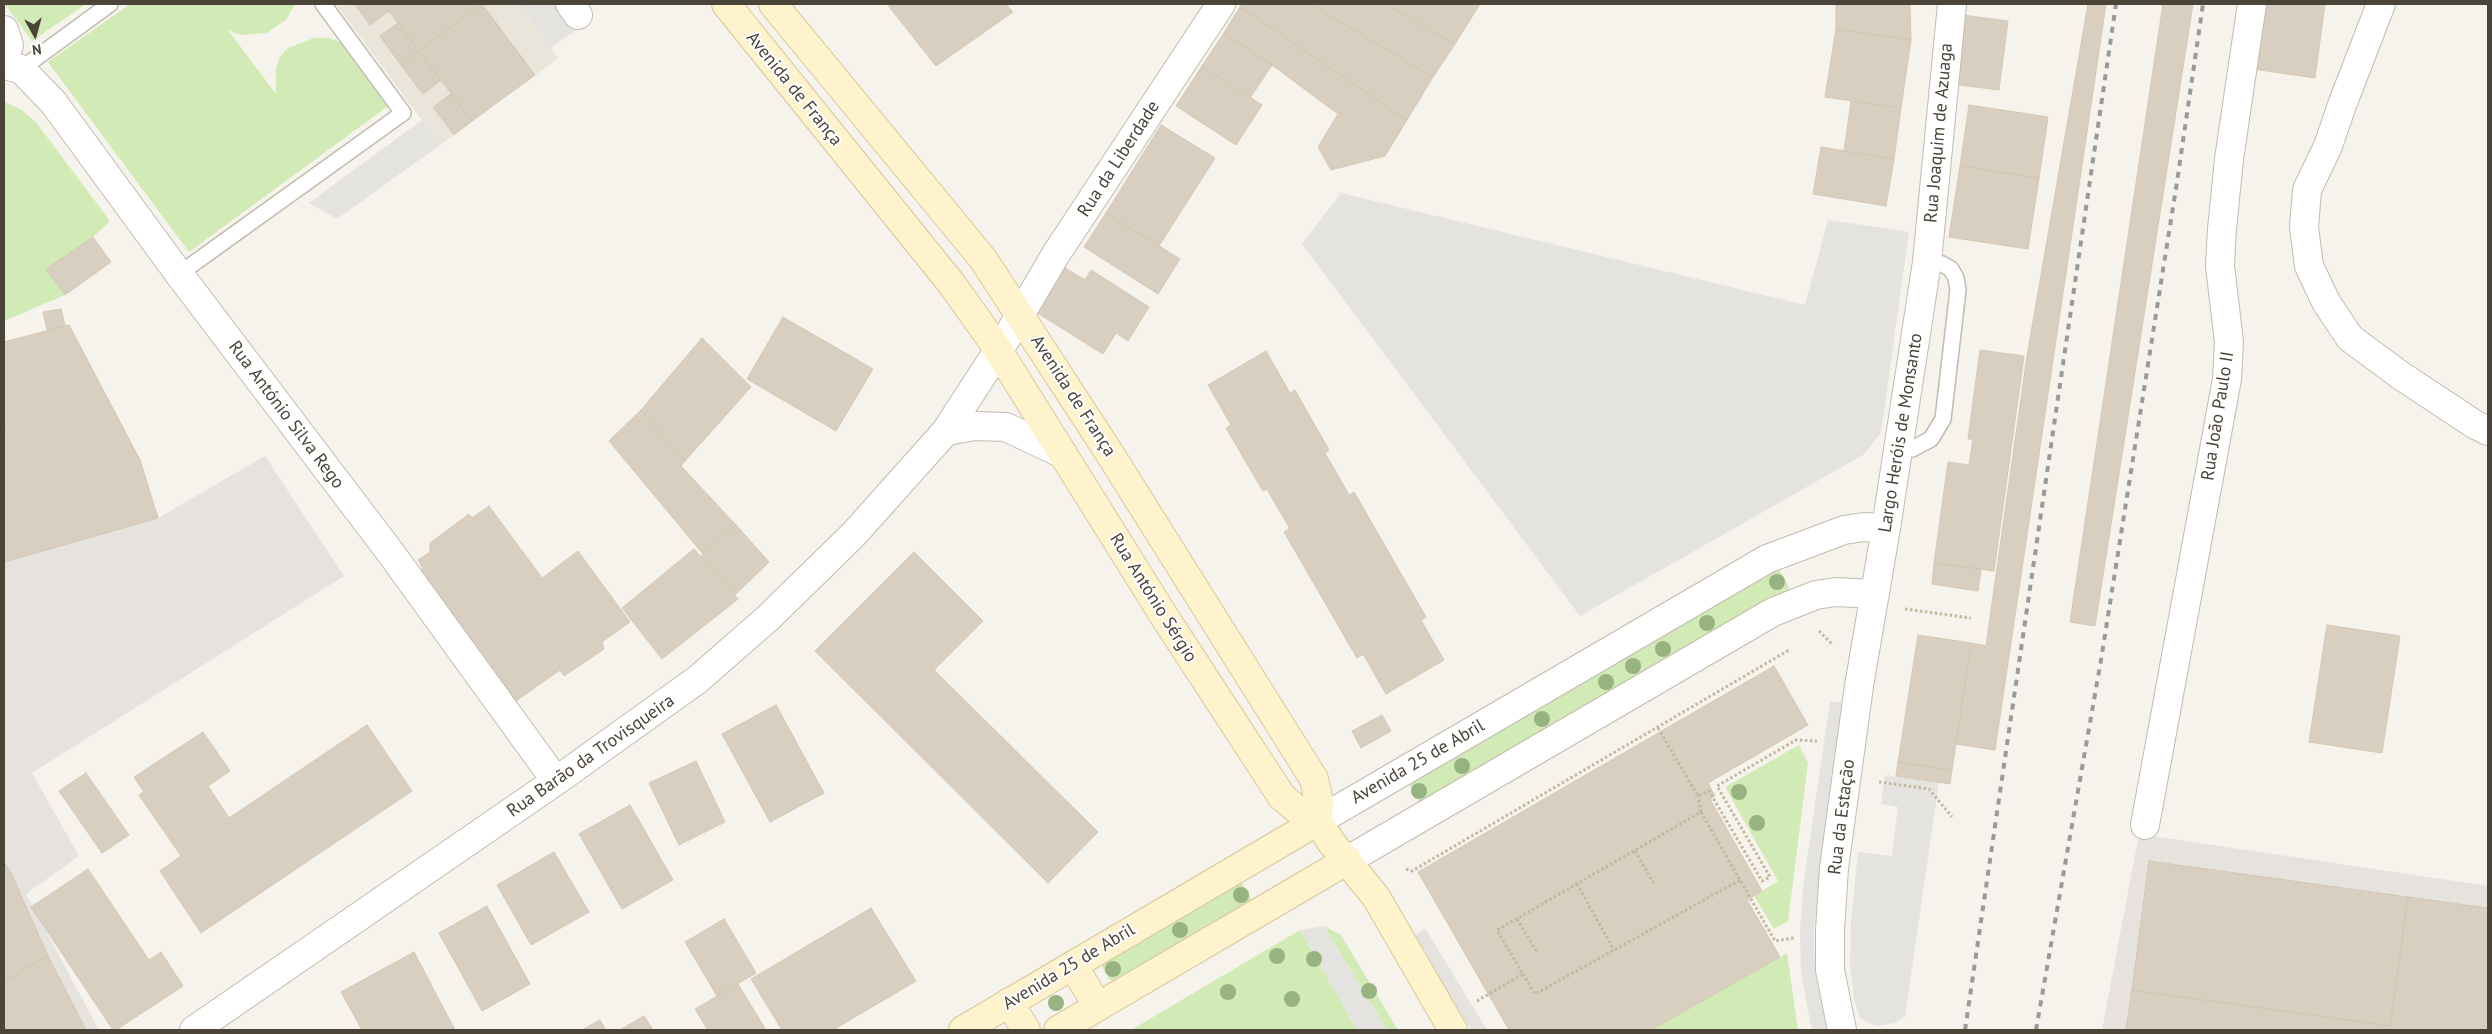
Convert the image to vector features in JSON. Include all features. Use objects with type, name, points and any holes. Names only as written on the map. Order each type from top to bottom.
[{"type":"main road","name":"Avenida de França","points":[[726,4],[944,275],[995,345]]},
{"type":"main road","name":"Avenida de França","points":[[773,4],[983,259],[1110,454],[1314,779],[1319,802],[1332,841]]},
{"type":"main road","name":"Rua António Sérgio","points":[[995,345],[1164,616],[1282,797],[1332,841]]},
{"type":"main road","points":[[1266,851],[1280,820],[1282,797]]},
{"type":"main road","points":[[1332,841],[1376,897],[1453,1030]]},
{"type":"main road","name":"Avenida 25 de Abril","points":[[962,1030],[1266,851],[1332,841]]},
{"type":"main road","name":"Avenida 25 de Abril","points":[[1058,1030],[1098,1007],[1332,841]]},
{"type":"main road","points":[[1073,965],[1098,1007]]},
{"type":"main road","points":[[1009,1002],[1026,1030]]},
{"type":"street","name":"Rua da Liberdade","points":[[1020,316],[1056,254],[1221,4]]},
{"type":"street","name":"Rua Joaquim de Azuaga","points":[[1927,262],[1952,4]]},
{"type":"street","name":"Rua João Paulo II","points":[[2145,825],[2227,379],[2229,342],[2220,266],[2222,229],[2229,159],[2252,4]]},
{"type":"street","points":[[2381,4],[2328,146],[2307,190],[2304,227],[2309,266],[2326,302],[2350,338],[2400,375],[2474,424],[2488,431]]},
{"type":"street","points":[[4,30],[8,45],[9,66]]},
{"type":"street","name":"Rua António Silva Rego","points":[[9,66],[53,102],[179,274],[390,552],[556,781]]},
{"type":"street","name":"Largo Heróis de Monsanto","points":[[1874,599],[1900,448],[1927,262]]},
{"type":"street","name":"Rua Barão da Trovisqueira","points":[[194,1030],[556,781],[697,680],[761,624],[854,534],[946,431],[995,345],[1020,316]]},
{"type":"street","points":[[946,431],[975,426],[1006,427],[1063,454]]},
{"type":"street","name":"Avenida 25 de Abril","points":[[1332,841],[1360,795],[1767,558],[1844,530],[1864,527],[1886,528]]},
{"type":"street","name":"Avenida 25 de Abril","points":[[1332,841],[1773,612],[1816,595],[1836,592],[1874,599]]},
{"type":"street","name":"Rua da Estação","points":[[1842,1030],[1830,970],[1830,930],[1836,860],[1859,686],[1874,599]]},
{"type":"street","points":[[1314,779],[1338,792],[1360,795]]},
{"type":"lane","points":[[9,66],[110,4]]},
{"type":"lane","points":[[179,274],[403,113],[323,4]]},
{"type":"lane","points":[[1900,448],[1912,449],[1931,439],[1943,419],[1958,290],[1956,278],[1951,269],[1942,264],[1927,262]]},
{"type":"path","points":[[1874,599],[1971,618]]},
{"type":"path","points":[[1406,869],[1412,871],[1789,650]]},
{"type":"path","points":[[1658,728],[1698,796],[1701,812],[1775,941],[1794,938]]},
{"type":"path","points":[[1698,796],[1709,791],[1762,881],[1770,877],[1717,786],[1796,740],[1817,741]]},
{"type":"path","points":[[1874,782],[1929,789],[1952,817]]},
{"type":"path","points":[[1701,812],[1497,930],[1534,994],[1740,880]]},
{"type":"path","points":[[1635,851],[1654,884]]},
{"type":"path","points":[[1576,884],[1614,950]]},
{"type":"path","points":[[1517,919],[1536,952]]},
{"type":"path","points":[[1476,1001],[1523,974]]},
{"type":"shaded area","points":[[336,4],[519,4],[558,58],[440,145]]},
{"type":"shaded area","points":[[519,4],[557,4],[576,30],[551,48]]},
{"type":"shaded area","points":[[422,120],[440,145],[337,219],[309,203]]},
{"type":"shaded area","points":[[1341,193],[1805,305],[1828,220],[1909,232],[1881,433],[1863,455],[1580,616],[1302,244]]},
{"type":"shaded area","points":[[69,325],[140,460],[158,518],[265,456],[344,576],[32,773],[79,856],[26,894],[99,1030],[4,1030],[4,342]]},
{"type":"shaded area","points":[[1830,701],[1844,703],[1814,928],[1815,973],[1827,1030],[1812,1030],[1801,974],[1800,928],[1804,880]]},
{"type":"shaded area","points":[[1885,775],[1939,782],[1905,1016],[1895,1023],[1876,1026],[1860,1018],[1854,1000],[1850,963],[1851,922],[1858,852],[1892,856],[1898,807],[1881,804]]},
{"type":"shaded area","points":[[2139,834],[2488,886],[2488,1030],[2102,1030]]},
{"type":"shaded area","points":[[1324,926],[1387,1030],[1357,1030],[1300,930]]},
{"type":"shaded area","points":[[1425,928],[1487,1030],[1471,1030],[1458,1009],[1414,936]]},
{"type":"green space","points":[[5,4],[86,4],[32,41]]},
{"type":"green space","points":[[130,4],[295,4],[286,20],[266,33],[241,35],[228,30],[276,94],[276,68],[279,58],[288,48],[314,38],[329,38],[343,43],[388,106],[189,252],[48,62]]},
{"type":"green space","points":[[4,102],[20,109],[35,121],[110,221],[93,237],[46,269],[65,295],[4,321]]},
{"type":"green space","points":[[1774,567],[1779,569],[1789,587],[1787,593],[1422,806],[1406,779]]},
{"type":"green space","points":[[1799,745],[1808,763],[1788,921],[1774,929],[1754,896],[1778,881],[1725,787]]},
{"type":"green space","points":[[1239,878],[1254,904],[1119,982],[1109,979],[1102,967],[1105,957]]},
{"type":"green space","points":[[1324,926],[1341,935],[1398,1030],[1387,1030]]},
{"type":"green space","points":[[1300,930],[1357,1030],[1131,1030]]},
{"type":"green space","points":[[1787,953],[1798,1030],[1651,1030],[1780,957]]},
{"type":"building","points":[[355,4],[384,4],[389,11],[370,25]]},
{"type":"building","points":[[384,4],[482,4],[419,51]]},
{"type":"building","points":[[482,4],[535,75],[472,121],[419,51]]},
{"type":"building","points":[[887,4],[1006,4],[1013,12],[936,66]]},
{"type":"building","points":[[1242,4],[1310,4],[1433,77],[1407,120],[1240,7]]},
{"type":"building","points":[[1310,4],[1385,4],[1455,44],[1433,77]]},
{"type":"building","points":[[1385,4],[1480,4],[1455,44]]},
{"type":"building","points":[[1836,4],[1910,4],[1911,40],[1836,29]]},
{"type":"building","points":[[2088,4],[2106,4],[1995,750],[1956,744],[1971,643],[1986,646],[2027,356]]},
{"type":"building","points":[[2163,4],[2193,4],[2095,626],[2070,622]]},
{"type":"building","points":[[2262,4],[2325,4],[2315,78],[2253,69]]},
{"type":"building","points":[[1240,7],[1407,120],[1385,156],[1331,170],[1318,147],[1338,114],[1272,65],[1224,33]]},
{"type":"building","points":[[1962,15],[2008,21],[1999,90],[1952,84]]},
{"type":"building","points":[[398,23],[419,51],[401,65],[380,36]]},
{"type":"building","points":[[1836,29],[1911,40],[1901,108],[1825,97]]},
{"type":"building","points":[[1224,33],[1272,65],[1250,98],[1202,66]]},
{"type":"building","points":[[419,51],[441,80],[423,94],[401,65]]},
{"type":"building","points":[[1202,66],[1262,105],[1236,145],[1176,106]]},
{"type":"building","points":[[451,94],[472,121],[454,135],[433,107]]},
{"type":"building","points":[[1851,101],[1901,108],[1894,159],[1844,151]]},
{"type":"building","points":[[1969,105],[2048,117],[2039,178],[1960,166]]},
{"type":"building","points":[[1161,125],[1215,158],[1159,246],[1106,213]]},
{"type":"building","points":[[1821,147],[1894,159],[1886,206],[1813,194]]},
{"type":"building","points":[[1960,166],[2039,178],[2028,249],[1949,237]]},
{"type":"building","points":[[1106,213],[1180,259],[1158,294],[1084,247]]},
{"type":"building","points":[[93,237],[111,262],[65,295],[46,269]]},
{"type":"building","points":[[1065,268],[1085,280],[1091,270],[1149,307],[1128,341],[1116,333],[1103,354],[1036,312]]},
{"type":"building","points":[[61,309],[65,326],[47,330],[43,312]]},
{"type":"building","points":[[783,317],[873,369],[836,431],[747,379]]},
{"type":"building","points":[[69,325],[140,460],[158,518],[4,562],[4,436],[7,435],[4,421],[4,342]]},
{"type":"building","points":[[702,338],[751,387],[685,461],[641,410]]},
{"type":"building","points":[[1980,350],[2024,356],[1994,571],[1934,563],[1948,462],[1969,465],[1973,439],[1968,439]]},
{"type":"building","points":[[1266,351],[1290,393],[1295,390],[1329,450],[1325,453],[1349,495],[1354,492],[1426,617],[1421,620],[1444,660],[1386,694],[1363,654],[1357,658],[1284,532],[1290,529],[1267,489],[1263,491],[1226,428],[1231,425],[1208,385]]},
{"type":"building","points":[[641,410],[685,461],[681,466],[736,525],[703,554],[609,441]]},
{"type":"building","points":[[489,506],[542,578],[578,551],[630,622],[602,642],[604,649],[564,676],[560,670],[516,701],[493,667],[488,671],[420,571],[423,569],[418,560],[430,552],[430,543],[469,514],[472,518]]},
{"type":"building","points":[[736,525],[769,562],[735,595],[701,556]]},
{"type":"building","points":[[694,549],[738,599],[662,659],[622,608]]},
{"type":"building","points":[[914,552],[983,621],[934,670],[1098,832],[1048,883],[815,651]]},
{"type":"building","points":[[1934,563],[1981,569],[1978,591],[1932,584]]},
{"type":"building","points":[[2327,625],[2400,636],[2382,753],[2309,742]]},
{"type":"building","points":[[1918,635],[1971,643],[1952,770],[1898,762]]},
{"type":"building","points":[[1774,666],[1808,725],[1708,783],[1715,796],[1710,799],[1762,891],[1747,900],[1780,957],[1651,1030],[1509,1030],[1418,872]]},
{"type":"building","points":[[776,705],[824,793],[770,822],[722,734]]},
{"type":"building","points":[[1382,715],[1391,731],[1361,748],[1352,731]]},
{"type":"building","points":[[367,725],[412,791],[201,933],[160,871],[181,856],[139,795],[144,792],[134,777],[203,732],[230,771],[208,786],[229,818]]},
{"type":"building","points":[[696,761],[725,822],[679,845],[649,783]]},
{"type":"building","points":[[1898,762],[1952,770],[1950,784],[1896,776]]},
{"type":"building","points":[[86,773],[129,835],[102,853],[59,791]]},
{"type":"building","points":[[630,805],[673,880],[622,909],[579,834]]},
{"type":"building","points":[[554,852],[589,912],[531,945],[497,885]]},
{"type":"building","points":[[2149,861],[2408,897],[2390,1026],[2132,990]]},
{"type":"building","points":[[4,862],[11,873],[48,956],[4,981]]},
{"type":"building","points":[[88,869],[149,960],[161,952],[183,986],[116,1030],[113,1030],[31,907]]},
{"type":"building","points":[[2408,897],[2488,908],[2488,1030],[2390,1030]]},
{"type":"building","points":[[487,906],[530,984],[482,1011],[439,933]]},
{"type":"building","points":[[871,908],[916,981],[833,1030],[782,1030],[751,979]]},
{"type":"building","points":[[724,919],[756,973],[717,996],[685,942]]},
{"type":"building","points":[[414,952],[455,1030],[362,1030],[341,992]]},
{"type":"building","points":[[48,956],[86,1030],[4,1030],[4,981]]},
{"type":"building","points":[[738,984],[766,1030],[708,1030],[695,1009]]},
{"type":"building","points":[[2132,990],[2390,1026],[2390,1030],[2126,1030]]},
{"type":"building","points":[[644,1016],[653,1030],[620,1030]]},
{"type":"building","points":[[600,1020],[606,1030],[582,1030]]},
{"type":"railway","points":[[1965,1030],[2116,4]]},
{"type":"railway","points":[[2036,1030],[2101,660],[2177,182],[2203,4]]}]
